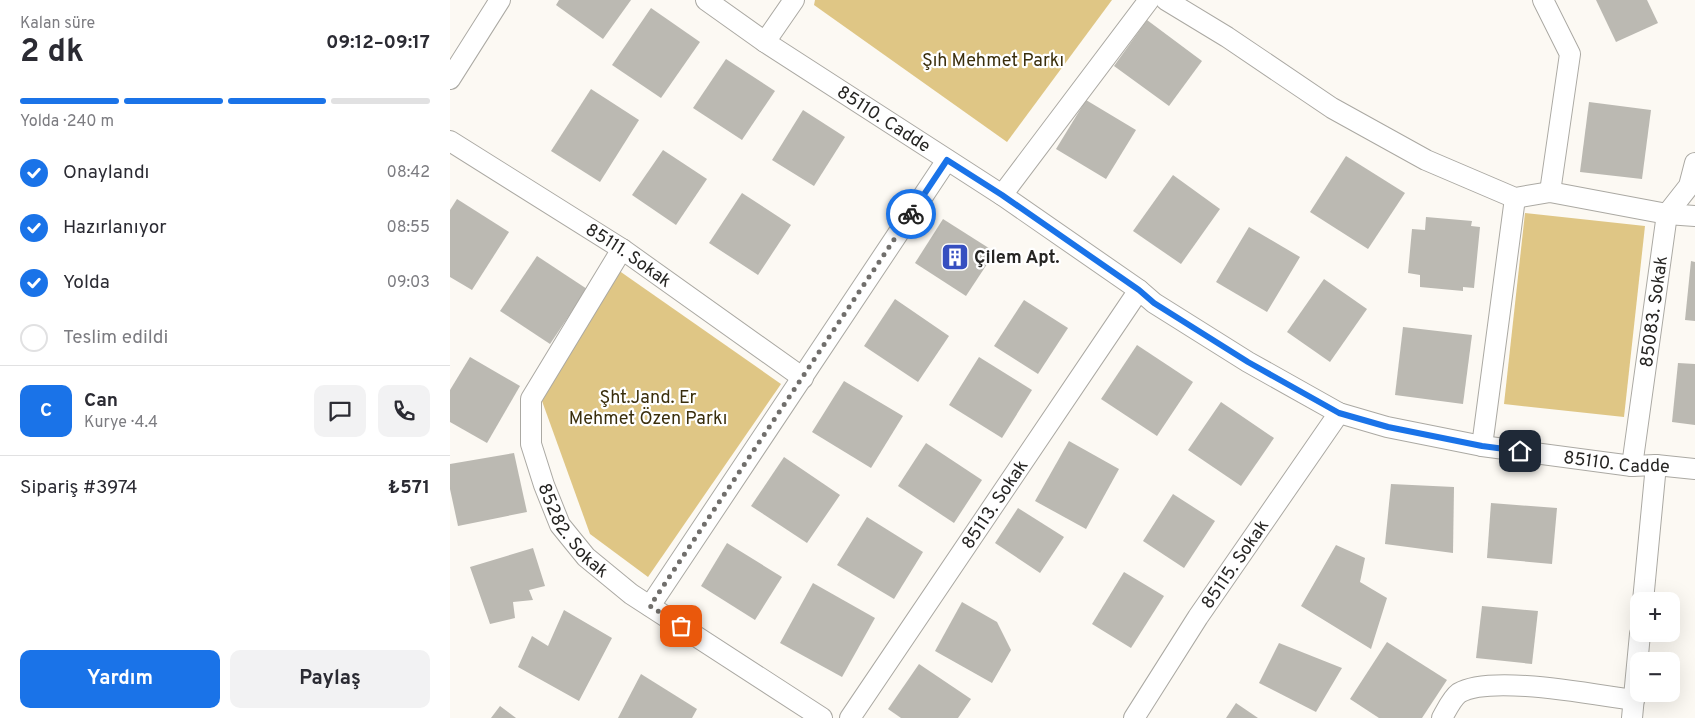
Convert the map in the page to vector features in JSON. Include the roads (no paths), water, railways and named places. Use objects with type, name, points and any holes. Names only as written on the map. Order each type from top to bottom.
[{"type":"street","points":[[450,79],[500,0]]},
{"type":"street","name":"85110. Cadde","points":[[706,0],[765,42],[1002,195],[1139,290],[1154,303],[1248,362],[1339,413],[1388,427],[1482,446],[1632,466],[1656,465],[1695,469]]},
{"type":"street","points":[[765,42],[794,0]]},
{"type":"street","points":[[1002,195],[1149,0]]},
{"type":"street","points":[[1166,0],[1228,36],[1332,108],[1426,160],[1515,198],[1550,192],[1667,214],[1695,216]]},
{"type":"street","points":[[1543,0],[1570,54],[1550,192]]},
{"type":"street","name":"85111. Sokak","points":[[450,141],[622,249],[803,378]]},
{"type":"street","points":[[650,606],[947,160]]},
{"type":"street","name":"85083. Sokak","points":[[1632,466],[1667,214],[1688,186],[1695,163]]},
{"type":"street","points":[[1482,446],[1515,198]]},
{"type":"street","name":"85282. Sokak","points":[[622,249],[531,399],[531,444],[544,486],[560,525],[586,557],[631,594],[822,718]]},
{"type":"street","name":"85113. Sokak","points":[[850,718],[1139,290]]},
{"type":"street","name":"85115. Sokak","points":[[1134,718],[1198,617],[1339,413]]},
{"type":"street","points":[[1644,592],[1656,465]]},
{"type":"street","points":[[1442,718],[1457,694],[1470,688],[1510,684],[1633,709],[1639,642]]},
{"type":"place","name":"Çilem Apt.","points":[[955,257]]},
{"type":"park label","name":"Şıh Mehmet Parkı","points":[[993,60]]},
{"type":"park label","name":"Şht.Jand. Er Mehmet Özen Parkı","points":[[648,407]]}]
